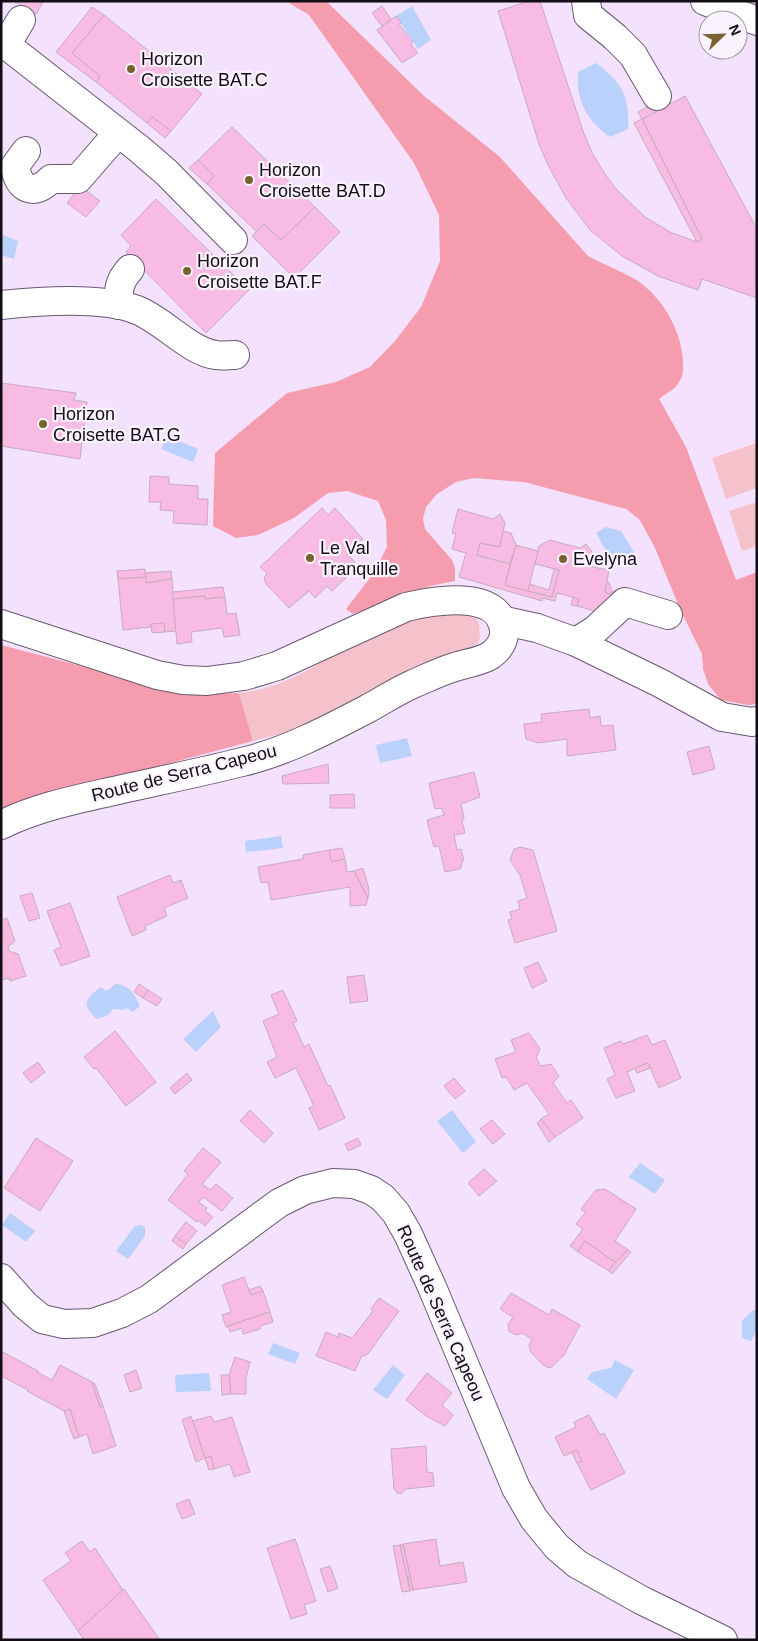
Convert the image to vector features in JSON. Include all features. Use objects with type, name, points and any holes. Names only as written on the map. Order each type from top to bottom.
[{"type":"street","points":[[705,1],[757,21]]},
{"type":"street","points":[[582,14],[614,37],[633,55],[657,96]]},
{"type":"street","points":[[21,20],[4,43],[80,91],[118,133],[190,186],[233,240]]},
{"type":"street","points":[[26,151],[15,166],[18,178],[24,186],[40,189],[51,179],[78,179],[118,133]]},
{"type":"street","points":[[119,305],[118,290],[123,276],[130,269]]},
{"type":"street","points":[[1,305],[83,301],[119,305],[138,310],[161,323],[194,346],[215,355],[236,355]]},
{"type":"street","points":[[1,624],[157,675],[184,680],[206,681],[244,676],[277,666],[406,608],[429,602],[451,600],[485,604],[496,611],[501,620],[537,628],[576,642],[660,682],[722,717],[752,722],[757,721]]},
{"type":"street","points":[[576,642],[594,630],[625,602],[668,615]]},
{"type":"street","name":"Route de Serra Capeou","points":[[1,825],[65,802],[244,762],[284,749],[366,710],[412,685],[453,667],[490,655],[498,649],[504,638],[501,620]]},
{"type":"street","name":"Route de Serra Capeou","points":[[1,1278],[25,1305],[42,1319],[64,1324],[93,1322],[122,1313],[149,1299],[279,1203],[305,1190],[333,1183],[354,1184],[371,1190],[383,1198],[396,1214],[408,1234],[516,1488],[534,1519],[557,1547],[577,1564],[641,1600],[723,1640]]},
{"type":"shaded area","points":[[286,1],[326,1],[424,96],[500,157],[588,256],[642,284],[665,310],[680,341],[683,371],[678,385],[659,399],[686,447],[736,580],[757,572],[757,704],[748,705],[721,700],[708,684],[703,669],[702,654],[680,609],[655,548],[640,520],[626,509],[524,482],[474,478],[456,482],[437,494],[426,507],[423,519],[425,529],[452,560],[455,568],[455,581],[430,586],[353,614],[346,609],[373,574],[387,547],[386,520],[378,501],[347,491],[328,493],[294,518],[258,535],[236,538],[213,526],[215,453],[287,393],[336,382],[370,367],[395,341],[421,307],[440,261],[439,215],[414,163],[309,15]]},
{"type":"shaded area","points":[[757,443],[757,488],[726,499],[712,458]]},
{"type":"shaded area","points":[[757,502],[757,546],[742,551],[729,511]]},
{"type":"shaded area","points":[[446,612],[463,612],[474,616],[479,623],[480,637],[478,643],[465,650],[439,658],[401,674],[327,715],[280,734],[253,741],[239,693],[258,690],[291,679],[368,635],[387,627],[416,618]]},
{"type":"shaded area","points":[[1,645],[184,693],[239,693],[253,741],[1,808]]},
{"type":"water","points":[[412,6],[431,40],[418,49],[396,16]]},
{"type":"water","points":[[596,63],[612,77],[623,91],[628,108],[628,129],[610,137],[589,117],[579,92],[578,72]]},
{"type":"water","points":[[1,234],[18,241],[14,259],[1,255]]},
{"type":"water","points":[[167,436],[198,449],[193,462],[161,449]]},
{"type":"water","points":[[606,527],[621,531],[635,554],[615,567],[596,533]]},
{"type":"water","points":[[407,738],[412,756],[380,763],[376,745]]},
{"type":"water","points":[[281,836],[283,848],[246,852],[245,841]]},
{"type":"water","points":[[115,984],[123,985],[130,990],[140,1006],[133,1012],[127,1008],[122,1010],[113,1009],[108,1015],[97,1019],[87,1006],[88,998],[101,987],[106,991]]},
{"type":"water","points":[[213,1011],[221,1027],[196,1052],[183,1039]]},
{"type":"water","points":[[452,1110],[476,1142],[463,1153],[437,1121]]},
{"type":"water","points":[[640,1163],[665,1180],[655,1194],[629,1177]]},
{"type":"water","points":[[10,1213],[35,1231],[26,1242],[2,1225]]},
{"type":"water","points":[[141,1225],[145,1227],[145,1236],[128,1259],[116,1251],[135,1226]]},
{"type":"water","points":[[753,1310],[757,1310],[757,1330],[751,1341],[742,1338],[742,1321]]},
{"type":"water","points":[[273,1343],[300,1353],[295,1364],[268,1354]]},
{"type":"water","points":[[615,1360],[634,1370],[616,1399],[587,1379],[592,1372],[611,1368]]},
{"type":"water","points":[[393,1365],[405,1375],[387,1399],[373,1390]]},
{"type":"water","points":[[209,1373],[211,1391],[176,1392],[175,1375]]},
{"type":"building","points":[[14,1],[41,1],[43,2],[36,14]]},
{"type":"building","points":[[529,1],[540,1],[583,131],[592,153],[605,174],[617,190],[645,217],[670,232],[697,242],[702,239],[642,119],[685,96],[757,229],[757,298],[702,279],[698,290],[658,276],[622,256],[590,230],[566,198],[539,144],[498,11]]},
{"type":"building","points":[[382,6],[391,19],[382,26],[372,13]]},
{"type":"building","points":[[92,7],[104,15],[72,53],[100,76],[96,82],[56,52]]},
{"type":"building","name":"Horizon Croisette BAT.C","points":[[104,15],[202,94],[171,131],[152,117],[147,123],[96,82],[100,76],[72,53]]},
{"type":"building","points":[[396,16],[401,23],[399,24],[413,42],[411,44],[418,53],[402,63],[377,30]]},
{"type":"building","points":[[658,101],[663,108],[642,119],[638,112]]},
{"type":"building","points":[[152,117],[171,131],[165,138],[147,123]]},
{"type":"building","points":[[642,119],[702,239],[697,242],[634,123]]},
{"type":"building","name":"Horizon Croisette BAT.D","points":[[232,127],[315,207],[281,240],[264,224],[257,232],[207,184],[214,176],[198,160]]},
{"type":"building","points":[[198,160],[214,176],[207,184],[189,168]]},
{"type":"building","points":[[80,186],[100,201],[86,217],[67,203]]},
{"type":"building","name":"Horizon Croisette BAT.F","points":[[156,199],[249,290],[206,333],[126,252],[131,246],[121,235]]},
{"type":"building","points":[[315,207],[340,232],[294,278],[252,236],[264,224],[281,240]]},
{"type":"building","name":"Horizon Croisette BAT.G","points":[[1,383],[76,393],[74,400],[87,402],[80,459],[1,446]]},
{"type":"building","points":[[150,476],[169,477],[169,484],[198,486],[198,499],[208,499],[207,525],[173,523],[174,511],[160,510],[161,502],[149,502]]},
{"type":"building","name":"Le Val Tranquille","points":[[322,508],[328,515],[335,508],[363,539],[347,554],[355,562],[343,574],[347,577],[332,591],[327,586],[315,598],[309,591],[289,608],[266,584],[264,578],[267,573],[260,567]]},
{"type":"building","name":"Evelyna","points":[[458,509],[493,519],[500,514],[505,523],[500,547],[480,543],[477,555],[510,564],[505,585],[552,597],[559,570],[535,564],[539,546],[550,540],[580,548],[586,544],[592,552],[588,566],[609,570],[605,592],[609,594],[616,590],[620,593],[605,614],[577,606],[579,599],[557,593],[555,601],[542,598],[542,601],[459,577],[466,553],[452,549],[456,534],[452,533]]},
{"type":"building","points":[[503,531],[511,533],[516,545],[510,564],[477,555],[480,543],[500,547]]},
{"type":"building","points":[[516,545],[538,551],[528,591],[505,585]]},
{"type":"building","points":[[145,569],[146,577],[118,579],[117,571]]},
{"type":"building","points":[[554,569],[559,570],[552,597],[528,591],[530,584],[549,590]]},
{"type":"building","points":[[171,571],[172,579],[146,583],[145,573]]},
{"type":"building","points":[[146,577],[146,583],[172,579],[176,631],[165,632],[164,623],[151,624],[151,627],[123,630],[118,579]]},
{"type":"building","points":[[607,582],[612,591],[609,594],[605,592]]},
{"type":"building","points":[[223,587],[225,597],[205,599],[205,596],[173,599],[173,592]]},
{"type":"building","points":[[205,596],[205,599],[225,597],[227,614],[236,613],[240,635],[224,637],[222,628],[191,632],[192,642],[177,644],[173,599]]},
{"type":"building","points":[[573,597],[579,599],[577,606],[571,605]]},
{"type":"building","points":[[164,623],[165,632],[152,633],[151,624]]},
{"type":"building","points":[[589,709],[590,718],[600,716],[601,726],[613,725],[616,750],[567,756],[567,739],[538,743],[526,739],[524,724],[542,722],[541,714]]},
{"type":"building","points":[[709,746],[715,769],[693,775],[687,752]]},
{"type":"building","points":[[328,764],[329,783],[283,784],[282,776]]},
{"type":"building","points":[[474,772],[480,797],[461,804],[465,833],[454,835],[457,850],[461,849],[464,860],[462,860],[460,869],[445,872],[439,846],[434,847],[427,820],[444,815],[442,808],[435,809],[429,783]]},
{"type":"building","points":[[354,794],[355,808],[330,808],[330,795]]},
{"type":"building","points":[[521,847],[533,850],[557,931],[515,943],[508,920],[512,919],[510,912],[520,909],[518,901],[527,898],[520,875],[510,860],[514,849]]},
{"type":"building","points":[[342,848],[345,859],[331,862],[329,850]]},
{"type":"building","points":[[329,850],[331,862],[345,859],[347,872],[354,871],[368,898],[366,905],[350,906],[350,887],[271,900],[268,882],[261,883],[258,867],[303,859],[303,855]]},
{"type":"building","points":[[363,868],[369,889],[368,898],[354,871]]},
{"type":"building","points":[[170,875],[173,883],[181,880],[188,898],[164,908],[167,916],[145,926],[146,930],[132,936],[117,897]]},
{"type":"building","points":[[32,893],[40,918],[29,921],[20,896]]},
{"type":"building","points":[[70,903],[90,956],[61,966],[54,950],[61,947],[47,911]]},
{"type":"building","points":[[7,918],[15,941],[8,947],[9,951],[18,954],[26,976],[10,981],[9,978],[1,980],[1,920]]},
{"type":"building","points":[[538,962],[547,981],[532,988],[524,968]]},
{"type":"building","points":[[364,975],[368,1001],[350,1003],[347,977]]},
{"type":"building","points":[[139,984],[148,990],[143,998],[134,992]]},
{"type":"building","points":[[148,990],[162,999],[157,1006],[143,998]]},
{"type":"building","points":[[283,990],[297,1021],[293,1023],[304,1047],[309,1044],[345,1118],[319,1130],[309,1108],[314,1106],[296,1068],[275,1078],[267,1062],[277,1057],[263,1021],[279,1014],[271,995]]},
{"type":"building","points":[[115,1031],[156,1082],[126,1106],[96,1068],[94,1069],[84,1057]]},
{"type":"building","points":[[529,1033],[540,1049],[536,1058],[541,1066],[551,1064],[559,1076],[553,1083],[567,1103],[571,1100],[583,1118],[555,1137],[541,1119],[549,1114],[527,1083],[514,1090],[506,1077],[502,1078],[495,1059],[516,1052],[511,1040]]},
{"type":"building","points":[[647,1035],[652,1045],[665,1040],[681,1078],[659,1088],[648,1063],[627,1072],[635,1091],[616,1098],[607,1079],[615,1075],[604,1048],[621,1041],[623,1044]]},
{"type":"building","points":[[38,1062],[45,1072],[31,1083],[23,1073]]},
{"type":"building","points":[[648,1063],[650,1068],[637,1073],[635,1068]]},
{"type":"building","points":[[187,1073],[192,1080],[175,1094],[170,1088]]},
{"type":"building","points":[[454,1078],[465,1091],[455,1099],[444,1086]]},
{"type":"building","points":[[250,1110],[273,1133],[264,1143],[240,1121]]},
{"type":"building","points":[[541,1119],[555,1137],[549,1142],[537,1123]]},
{"type":"building","points":[[492,1120],[505,1134],[493,1144],[480,1129]]},
{"type":"building","points":[[36,1138],[73,1161],[40,1211],[4,1188]]},
{"type":"building","points":[[358,1138],[361,1145],[348,1151],[345,1144]]},
{"type":"building","points":[[203,1148],[221,1162],[202,1184],[210,1190],[216,1184],[233,1198],[222,1211],[203,1197],[199,1202],[207,1208],[205,1211],[213,1217],[205,1226],[168,1200],[188,1174],[184,1171]]},
{"type":"building","points":[[484,1169],[497,1181],[479,1196],[468,1183]]},
{"type":"building","points":[[605,1189],[636,1209],[615,1241],[628,1250],[615,1262],[585,1241],[578,1252],[570,1246],[583,1229],[576,1224],[585,1213],[581,1209],[596,1190]]},
{"type":"building","points":[[186,1222],[197,1231],[186,1244],[175,1236]]},
{"type":"building","points":[[175,1236],[186,1244],[183,1249],[172,1241]]},
{"type":"building","points":[[585,1241],[615,1262],[609,1271],[578,1252]]},
{"type":"building","points":[[628,1250],[631,1252],[612,1274],[609,1271],[615,1262]]},
{"type":"building","points":[[244,1277],[251,1295],[263,1291],[270,1312],[226,1327],[222,1315],[231,1312],[222,1285]]},
{"type":"building","points":[[260,1286],[263,1291],[251,1295],[249,1290]]},
{"type":"building","points":[[511,1293],[549,1315],[552,1309],[580,1325],[564,1355],[552,1367],[549,1368],[543,1365],[531,1352],[529,1345],[532,1339],[522,1333],[516,1335],[509,1331],[508,1325],[513,1317],[500,1309]]},
{"type":"building","points":[[379,1298],[399,1311],[368,1354],[361,1357],[355,1371],[316,1356],[326,1332],[338,1337],[339,1333],[352,1338],[373,1311],[371,1309]]},
{"type":"building","points":[[270,1312],[273,1322],[260,1326],[260,1329],[243,1334],[242,1328],[230,1332],[228,1326]]},
{"type":"building","points":[[1,1351],[52,1380],[60,1365],[92,1382],[100,1407],[103,1406],[116,1446],[93,1454],[87,1434],[79,1437],[70,1409],[64,1411],[1,1376]]},
{"type":"building","points":[[235,1357],[250,1362],[246,1378],[246,1394],[231,1394],[229,1375]]},
{"type":"building","points":[[136,1370],[142,1388],[130,1392],[124,1375]]},
{"type":"building","points":[[427,1373],[452,1393],[442,1405],[453,1415],[445,1426],[426,1416],[406,1400]]},
{"type":"building","points":[[221,1375],[229,1375],[231,1394],[222,1395]]},
{"type":"building","points":[[92,1382],[95,1384],[103,1406],[100,1407]]},
{"type":"building","points":[[70,1409],[79,1437],[74,1439],[64,1411]]},
{"type":"building","points":[[589,1415],[600,1435],[604,1433],[625,1473],[591,1490],[577,1463],[582,1461],[577,1450],[564,1456],[555,1437],[576,1427],[574,1422]]},
{"type":"building","points":[[191,1416],[205,1458],[196,1462],[182,1420]]},
{"type":"building","points":[[211,1416],[214,1422],[232,1417],[250,1472],[234,1477],[230,1464],[214,1469],[211,1456],[205,1458],[193,1421]]},
{"type":"building","points":[[426,1446],[427,1472],[433,1473],[434,1486],[406,1489],[402,1493],[397,1493],[394,1489],[391,1449]]},
{"type":"building","points":[[577,1450],[582,1461],[577,1463],[572,1453]]},
{"type":"building","points":[[211,1456],[214,1469],[209,1470],[205,1458]]},
{"type":"building","points":[[189,1499],[195,1514],[182,1519],[176,1504]]},
{"type":"building","points":[[295,1539],[316,1601],[304,1605],[307,1614],[291,1619],[267,1548]]},
{"type":"building","points":[[436,1539],[440,1566],[463,1562],[467,1582],[413,1590],[403,1544]]},
{"type":"building","points":[[82,1541],[90,1552],[95,1548],[123,1590],[78,1631],[43,1580],[71,1561],[65,1553]]},
{"type":"building","points":[[403,1544],[413,1590],[410,1591],[400,1545]]},
{"type":"building","points":[[400,1545],[410,1591],[402,1592],[393,1546]]},
{"type":"building","points":[[330,1566],[338,1588],[328,1592],[320,1569]]},
{"type":"building","points":[[124,1589],[160,1640],[84,1640],[78,1631]]},
{"type":"place","name":"Horizon Croisette BAT.C","points":[[131,69]]},
{"type":"place","name":"Horizon Croisette BAT.D","points":[[249,180]]},
{"type":"place","name":"Horizon Croisette BAT.F","points":[[187,271]]},
{"type":"place","name":"Horizon Croisette BAT.G","points":[[43,424]]},
{"type":"place","name":"Le Val Tranquille","points":[[310,558]]},
{"type":"place","name":"Evelyna","points":[[563,559]]}]
